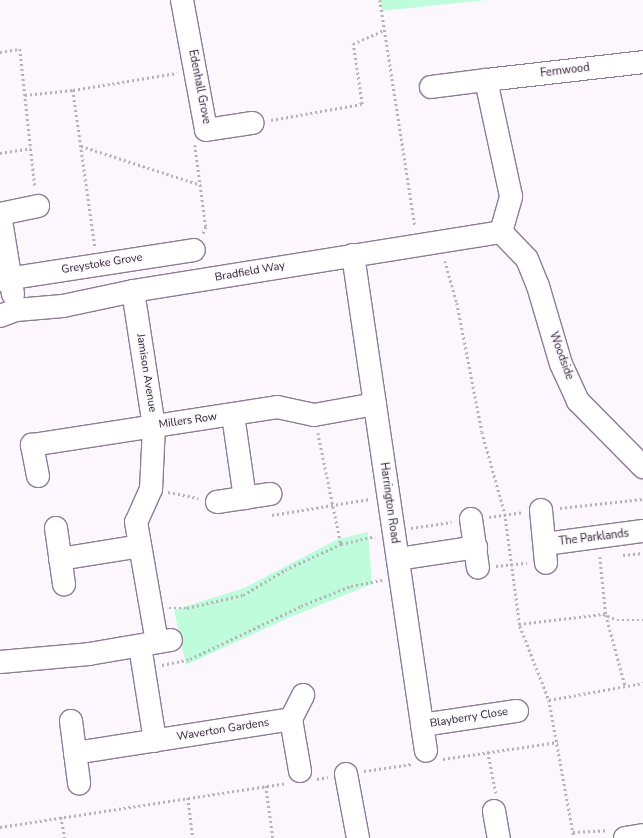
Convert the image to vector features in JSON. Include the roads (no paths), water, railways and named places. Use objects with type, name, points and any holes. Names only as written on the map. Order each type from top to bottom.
[{"type":"street","name":"Edenhall Grove","points":[[182,0],[206,130],[252,123]]},
{"type":"street","name":"Fernwood","points":[[431,87],[643,62]]},
{"type":"street","points":[[486,80],[511,196],[501,232]]},
{"type":"street","points":[[8,313],[0,214],[38,206]]},
{"type":"street","name":"Bradfield Way","points":[[8,313],[63,306],[133,291],[353,254],[501,232]]},
{"type":"street","name":"Woodside","points":[[501,232],[527,259],[538,286],[561,364],[578,401],[643,467]]},
{"type":"street","name":"Greystoke Grove","points":[[6,279],[194,250]]},
{"type":"street","name":"Harrington Road","points":[[353,254],[427,758]]},
{"type":"street","name":"Jamison Avenue","points":[[133,291],[154,426],[151,489],[136,522],[156,643]]},
{"type":"street","name":"Millers Row","points":[[38,476],[32,445],[277,407],[314,415],[375,404]]},
{"type":"street","points":[[233,415],[245,498]]},
{"type":"street","points":[[217,502],[245,498],[270,504]]},
{"type":"street","name":"The Parklands","points":[[541,510],[545,553],[643,531]]},
{"type":"street","points":[[398,559],[477,558],[471,519]]},
{"type":"street","points":[[56,528],[64,584]]},
{"type":"street","points":[[60,559],[140,546]]},
{"type":"street","points":[[0,662],[156,643],[155,740]]},
{"type":"street","points":[[301,778],[291,719],[303,695]]},
{"type":"street","name":"Blayberry Close","points":[[422,725],[517,711]]},
{"type":"street","name":"Waverton Gardens","points":[[75,753],[291,719]]},
{"type":"street","points":[[71,722],[79,783]]},
{"type":"street","points":[[346,774],[358,838]]},
{"type":"street","points":[[494,811],[499,838]]}]
